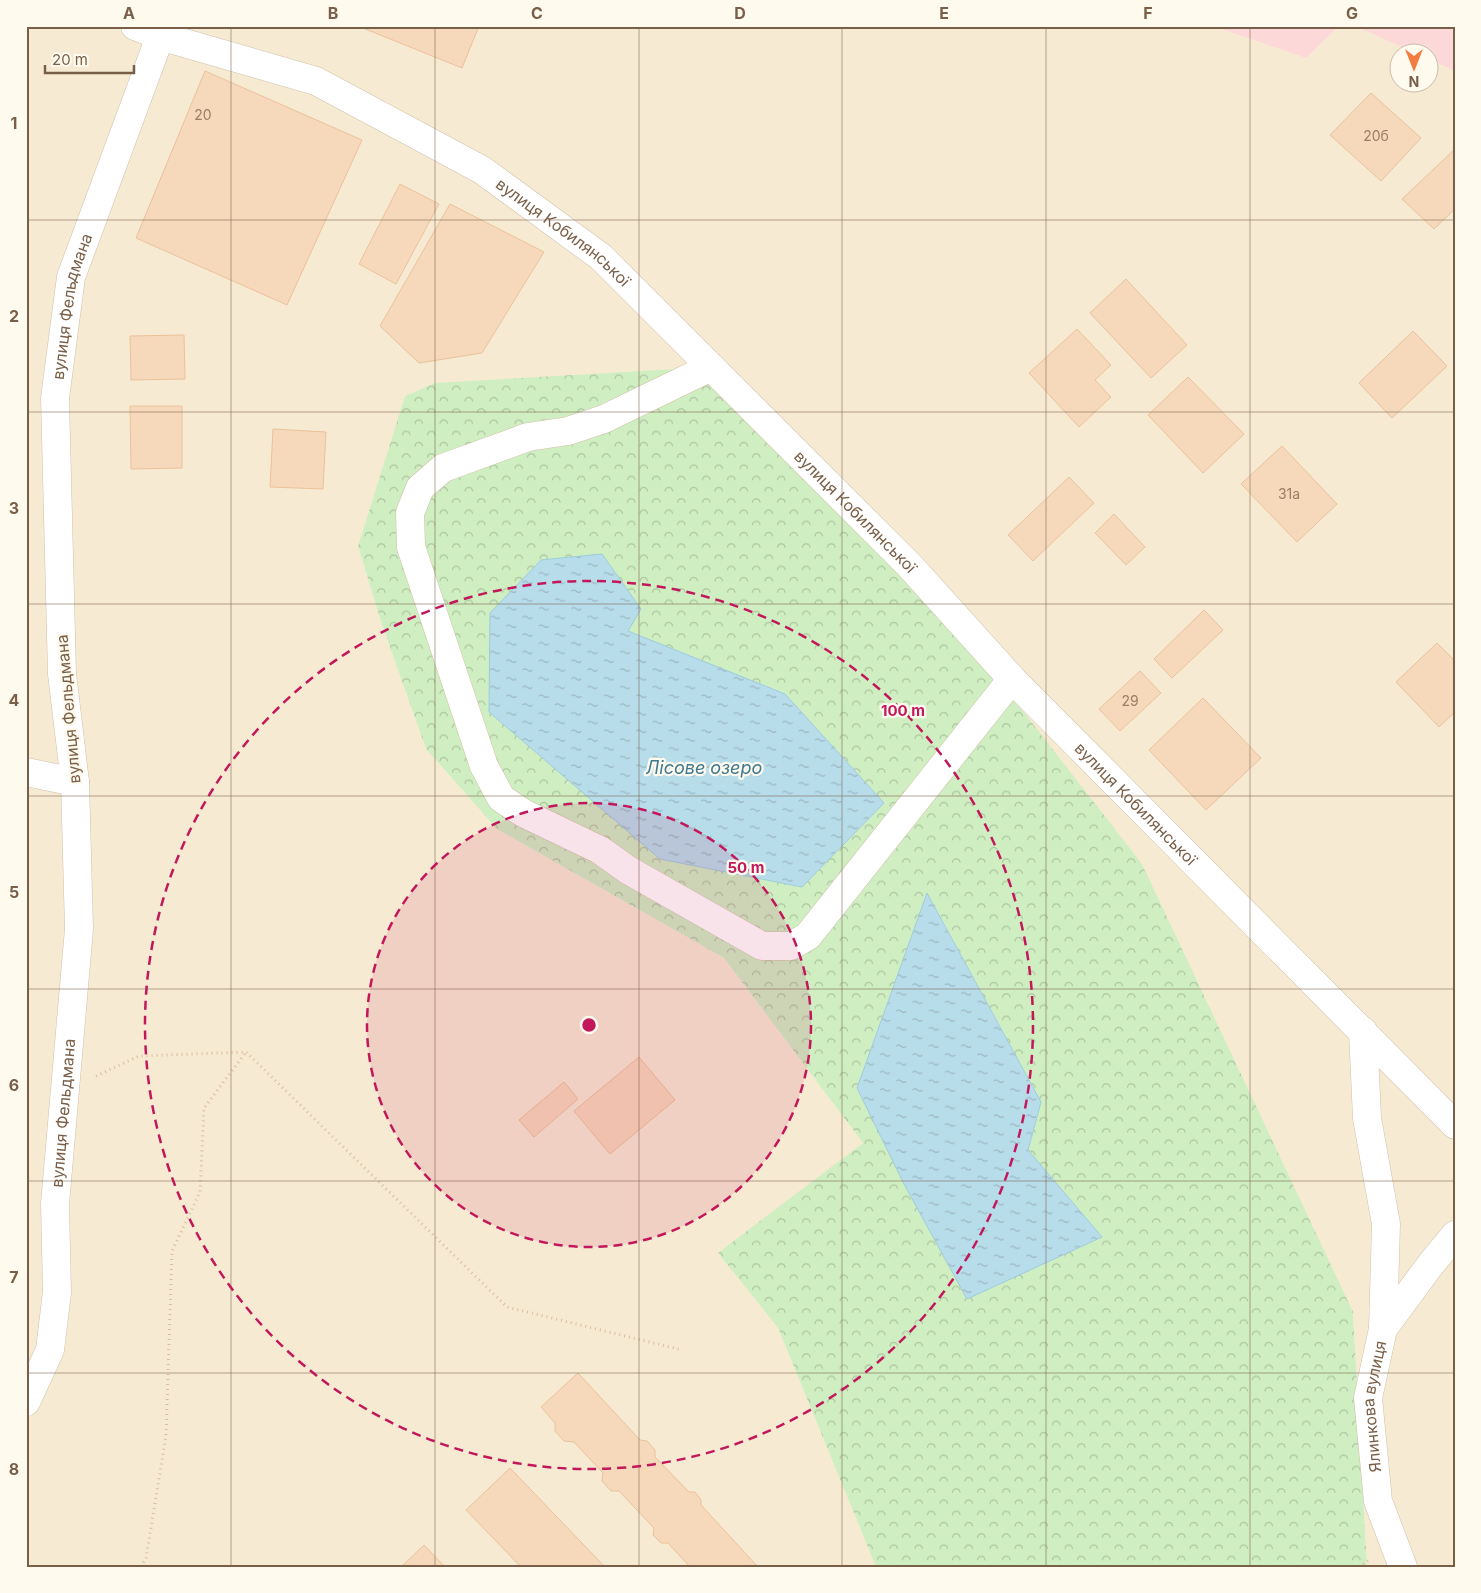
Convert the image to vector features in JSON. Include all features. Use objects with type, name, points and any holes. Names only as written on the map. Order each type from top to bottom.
[{"type":"street","name":"вулиця Кобилянської","points":[[135,26],[162,31],[316,81],[482,170],[601,257],[910,566],[1012,679],[1455,1125]]},
{"type":"street","name":"вулиця Фельдмана","points":[[26,1402],[50,1350],[57,1292],[55,1204],[79,929],[74,782],[62,674],[55,398],[71,278],[162,31]]},
{"type":"street","points":[[712,367],[604,419],[568,430],[528,438],[443,468],[420,488],[410,514],[411,547],[484,766],[500,798],[523,813],[600,850],[628,870],[762,946],[791,946],[808,936],[1012,679]]},
{"type":"street","points":[[26,772],[74,782]]},
{"type":"street","points":[[1363,1031],[1367,1118],[1386,1224],[1383,1329]]},
{"type":"street","name":"Ялинкова вулиця","points":[[1403,1567],[1378,1501],[1368,1398],[1383,1329],[1455,1235]]},
{"type":"path","points":[[142,1567],[146,1558],[166,1436],[172,1251],[200,1192],[204,1108],[246,1052]]},
{"type":"path","points":[[90,1078],[139,1056],[246,1052],[507,1306],[682,1350]]},
{"type":"shaded area","points":[[26,26],[1455,26],[1455,1567],[1367,1567],[1353,1312],[435,383],[405,396],[358,546],[381,622],[426,749],[497,829],[724,958],[864,1144],[718,1253],[778,1328],[876,1567],[26,1567]]},
{"type":"shaded area","points":[[1213,26],[1339,26],[1306,58]]},
{"type":"shaded area","points":[[1355,26],[1455,26],[1455,71],[1438,63],[1438,42],[1391,42]]},
{"type":"green space","points":[[711,367],[910,566],[1142,864],[1353,1312],[1367,1567],[876,1567],[778,1328],[718,1253],[863,1143],[724,958],[497,829],[426,749],[381,622],[358,546],[405,396],[435,383]],"holes":[[[541,560],[641,609],[627,631],[884,803],[802,887]],[[928,894],[1041,1102],[1028,1150]]]},
{"type":"water","name":"Лісове озеро","points":[[602,554],[641,609],[628,631],[785,694],[884,803],[802,887],[660,859],[489,712],[490,613],[541,560]]},
{"type":"water","points":[[927,893],[1041,1102],[1028,1150],[1102,1237],[967,1299],[904,1184],[857,1088]]},
{"type":"building","points":[[358,26],[479,26],[462,68]]},
{"type":"building","points":[[205,71],[362,140],[287,305],[136,238]]},
{"type":"building","points":[[1371,93],[1421,138],[1381,181],[1330,135]]},
{"type":"building","points":[[1455,149],[1455,209],[1434,229],[1402,199]]},
{"type":"building","points":[[400,184],[439,204],[396,284],[359,264]]},
{"type":"building","points":[[450,204],[544,252],[482,353],[419,363],[380,326]]},
{"type":"building","points":[[1126,279],[1187,345],[1151,378],[1090,313]]},
{"type":"building","points":[[1077,329],[1111,365],[1095,380],[1111,397],[1079,427],[1029,373]]},
{"type":"building","points":[[1413,331],[1447,366],[1392,418],[1359,383]]},
{"type":"building","points":[[184,335],[185,379],[131,380],[130,336]]},
{"type":"building","points":[[1188,377],[1244,434],[1203,473],[1148,415]]},
{"type":"building","points":[[130,406],[182,406],[182,468],[131,469]]},
{"type":"building","points":[[273,429],[326,432],[323,489],[270,487]]},
{"type":"building","points":[[1282,446],[1337,504],[1297,542],[1241,484]]},
{"type":"building","points":[[1069,477],[1094,503],[1033,561],[1008,535]]},
{"type":"building","points":[[1114,514],[1145,547],[1126,565],[1095,533]]},
{"type":"building","points":[[1204,610],[1223,630],[1172,678],[1154,659]]},
{"type":"building","points":[[1437,643],[1455,661],[1455,712],[1439,727],[1396,682]]},
{"type":"building","points":[[1140,671],[1161,693],[1120,731],[1099,709]]},
{"type":"building","points":[[1203,698],[1261,758],[1206,810],[1149,750]]},
{"type":"building","points":[[639,1057],[675,1100],[610,1154],[574,1111]]},
{"type":"building","points":[[564,1082],[578,1099],[534,1137],[519,1120]]},
{"type":"building","points":[[578,1373],[640,1440],[647,1441],[655,1450],[655,1457],[689,1492],[695,1492],[701,1500],[701,1505],[758,1567],[690,1567],[668,1543],[661,1543],[653,1535],[654,1528],[619,1491],[611,1491],[602,1481],[603,1473],[574,1442],[564,1441],[555,1431],[555,1423],[541,1407]]},
{"type":"building","points":[[510,1468],[605,1567],[521,1567],[466,1510]]},
{"type":"building","points":[[424,1545],[445,1567],[401,1567]]}]
